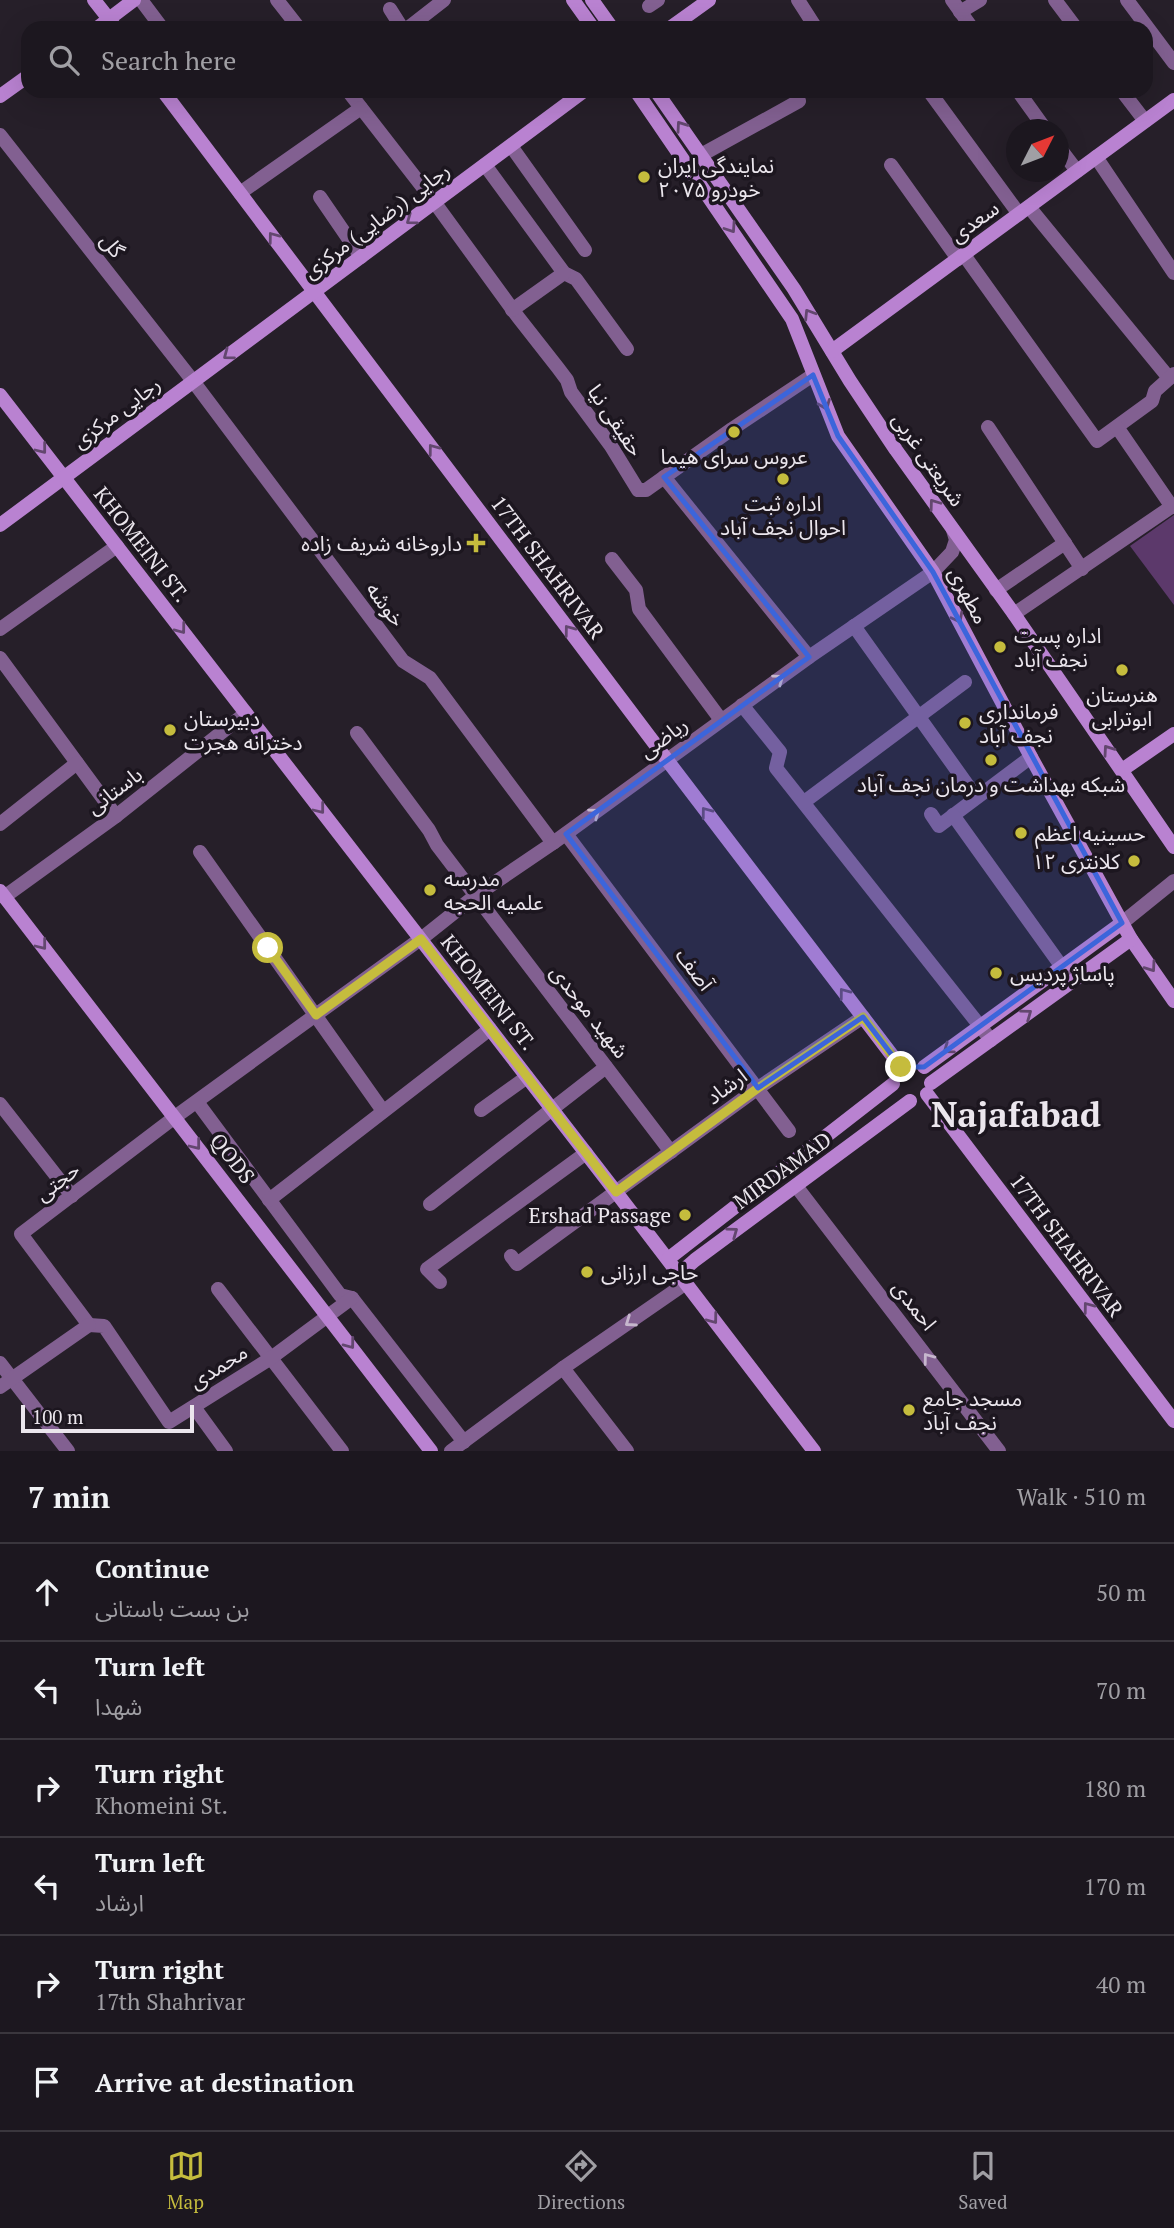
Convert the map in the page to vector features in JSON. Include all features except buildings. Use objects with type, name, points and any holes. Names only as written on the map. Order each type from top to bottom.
[{"type":"street","points":[[94,0],[105,21]]},
{"type":"street","points":[[111,21],[134,0]]},
{"type":"street","points":[[141,0],[157,21]]},
{"type":"street","points":[[277,0],[294,21]]},
{"type":"street","points":[[417,21],[444,0]]},
{"type":"street","points":[[573,0],[588,21]]},
{"type":"street","points":[[592,0],[607,21]]},
{"type":"street","points":[[680,21],[709,0]]},
{"type":"street","points":[[798,0],[812,21]]},
{"type":"street","points":[[967,21],[956,6],[980,0]]},
{"type":"street","points":[[1055,0],[1071,21]]},
{"type":"street","points":[[1127,0],[1143,21]]},
{"type":"street","points":[[390,9],[398,21]]},
{"type":"street","points":[[1153,35],[1174,63]]},
{"type":"street","points":[[0,96],[21,81]]},
{"type":"street","name":"17TH SHAHRIVAR","points":[[168,98],[901,1067]]},
{"type":"street","name":"حقیقی نیا","points":[[353,98],[567,380],[571,392],[611,446],[638,490],[646,490],[813,375]]},
{"type":"street","name":"رجایی (رضایی) مرکزی","points":[[193,381],[575,98]]},
{"type":"street","name":"مطهری","points":[[641,98],[792,318],[838,436],[935,570],[1031,757],[1131,939],[1174,1001]]},
{"type":"street","name":"شریعتی غربی","points":[[661,98],[794,289],[895,450],[1014,614],[1174,847]]},
{"type":"street","points":[[891,165],[1097,441],[1152,401],[1155,391],[1171,376],[1024,211],[935,98]]},
{"type":"street","points":[[1023,98],[1038,119]]},
{"type":"street","points":[[1127,98],[1145,121]]},
{"type":"street","points":[[701,155],[799,101]]},
{"type":"street","name":"سعدی","points":[[832,351],[1145,121],[1172,105]]},
{"type":"street","points":[[240,193],[361,108]]},
{"type":"street","name":"گل","points":[[0,135],[193,381]]},
{"type":"street","points":[[511,146],[585,250]]},
{"type":"street","points":[[1096,157],[1174,273]]},
{"type":"street","points":[[1069,160],[1077,171]]},
{"type":"street","points":[[485,165],[564,273],[576,279],[627,349]]},
{"type":"street","points":[[320,197],[361,257]]},
{"type":"street","points":[[512,310],[564,273]]},
{"type":"street","name":"رجایی مرکزی","points":[[0,525],[193,381]]},
{"type":"street","name":"خوشه","points":[[193,381],[403,661],[430,678],[559,838]]},
{"type":"street","name":"KHOMEINI ST.","points":[[0,395],[814,1451]]},
{"type":"street","points":[[988,427],[1082,569]]},
{"type":"street","points":[[1014,614],[1173,506],[1117,427]]},
{"type":"street","points":[[664,477],[808,657]]},
{"type":"street","points":[[954,530],[956,540],[952,552],[935,570],[940,576],[944,566],[954,559],[963,555],[974,558]]},
{"type":"street","points":[[996,590],[1065,543]]},
{"type":"street","points":[[0,629],[117,546]]},
{"type":"street","points":[[612,559],[636,590],[639,608],[722,720]]},
{"type":"street","name":"ریاضی","points":[[316,1015],[475,896],[808,657],[935,570]]},
{"type":"street","points":[[854,626],[976,797]]},
{"type":"street","points":[[0,658],[116,816]]},
{"type":"street","points":[[804,802],[965,682]]},
{"type":"street","points":[[742,705],[780,752],[776,768],[991,1040]]},
{"type":"street","name":"باستانی","points":[[2,894],[116,816],[246,713]]},
{"type":"street","name":"شهید موحدی","points":[[357,733],[475,896],[671,1152]]},
{"type":"street","points":[[1122,770],[1174,734]]},
{"type":"street","points":[[931,814],[939,826],[1031,757]]},
{"type":"street","points":[[0,824],[77,763]]},
{"type":"street","points":[[953,815],[1072,981]]},
{"type":"street","name":"آصف","points":[[559,838],[758,1088],[789,1131]]},
{"type":"street","points":[[200,852],[383,1111]]},
{"type":"street","points":[[924,1067],[1139,910],[1174,881]]},
{"type":"street","name":"QODS","points":[[2,894],[431,1451]]},
{"type":"street","points":[[893,1084],[899,1096],[916,1101],[991,1040],[1131,939],[1139,910]]},
{"type":"street","name":"حجتی","points":[[89,1325],[21,1234],[316,1015]]},
{"type":"street","name":"ارشاد","points":[[511,1256],[517,1264],[758,1088],[863,1017]]},
{"type":"street","points":[[269,1200],[490,1028]]},
{"type":"street","points":[[668,1259],[893,1084],[896,1071],[901,1067],[912,1063],[924,1067],[931,1077],[929,1089]]},
{"type":"street","points":[[430,1204],[606,1067]]},
{"type":"street","points":[[481,1110],[527,1077]]},
{"type":"street","name":"17TH SHAHRIVAR","points":[[929,1089],[1174,1421]]},
{"type":"street","name":"MIRDAMAD","points":[[683,1278],[695,1259],[910,1101]]},
{"type":"street","points":[[197,1102],[340,1295],[352,1297],[464,1442]]},
{"type":"street","points":[[0,1104],[72,1196]]},
{"type":"street","points":[[440,1282],[428,1269],[586,1153]]},
{"type":"street","name":"احمدی","points":[[796,1186],[999,1451]]},
{"type":"street","points":[[452,1451],[683,1278]]},
{"type":"street","points":[[218,1289],[342,1451]]},
{"type":"street","name":"محمدی","points":[[89,1325],[104,1326],[169,1422],[271,1358],[352,1297]]},
{"type":"street","points":[[6,1383],[89,1325]]},
{"type":"street","points":[[0,1363],[6,1383],[68,1451]]},
{"type":"street","points":[[563,1368],[627,1451]]},
{"type":"street","points":[[194,1407],[226,1451]]},
{"type":"highlighted area","points":[[813,375],[838,436],[933,572],[1122,923],[924,1067],[901,1067],[863,1017],[758,1088],[566,834],[809,657],[664,477]]},
{"type":"shaded area","points":[[1174,515],[1174,605],[1130,546]]},
{"type":"place","name":"نمایندگی ایران خودرو ۲۰۷۵","points":[[644,177]]},
{"type":"place","name":"عروس سرای هیما","points":[[734,432]]},
{"type":"place","name":"اداره ثبت احوال نجف آباد","points":[[783,479]]},
{"type":"place","name":"داروخانه شریف زاده","points":[[476,543]]},
{"type":"place","name":"اداره پست نجف آباد","points":[[1000,647]]},
{"type":"place","name":"هنرستان ابوترابی","points":[[1122,670]]},
{"type":"place","name":"فرمانداری نجف آباد","points":[[965,723]]},
{"type":"place","name":"دبیرستان دخترانه هجرت","points":[[170,730]]},
{"type":"place","name":"شبکه بهداشت و درمان نجف آباد","points":[[991,760]]},
{"type":"place","name":"حسینیه اعظم","points":[[1021,833]]},
{"type":"place","name":"کلانتری ۱۲","points":[[1134,861]]},
{"type":"place","name":"مدرسه علمیه الحجه","points":[[430,890]]},
{"type":"place","name":"پاساژ پردیس","points":[[996,973]]},
{"type":"place","name":"Ershad Passage","points":[[685,1215]]},
{"type":"place","name":"حاجی ارزانی","points":[[587,1272]]},
{"type":"place","name":"مسجد جامع نجف آباد","points":[[909,1410]]},
{"type":"district","name":"Najafabad","points":[[1016,1114]]},
{"type":"route","points":[[268,948],[316,1015],[421,939],[616,1192],[758,1088],[863,1017],[901,1067]]}]
